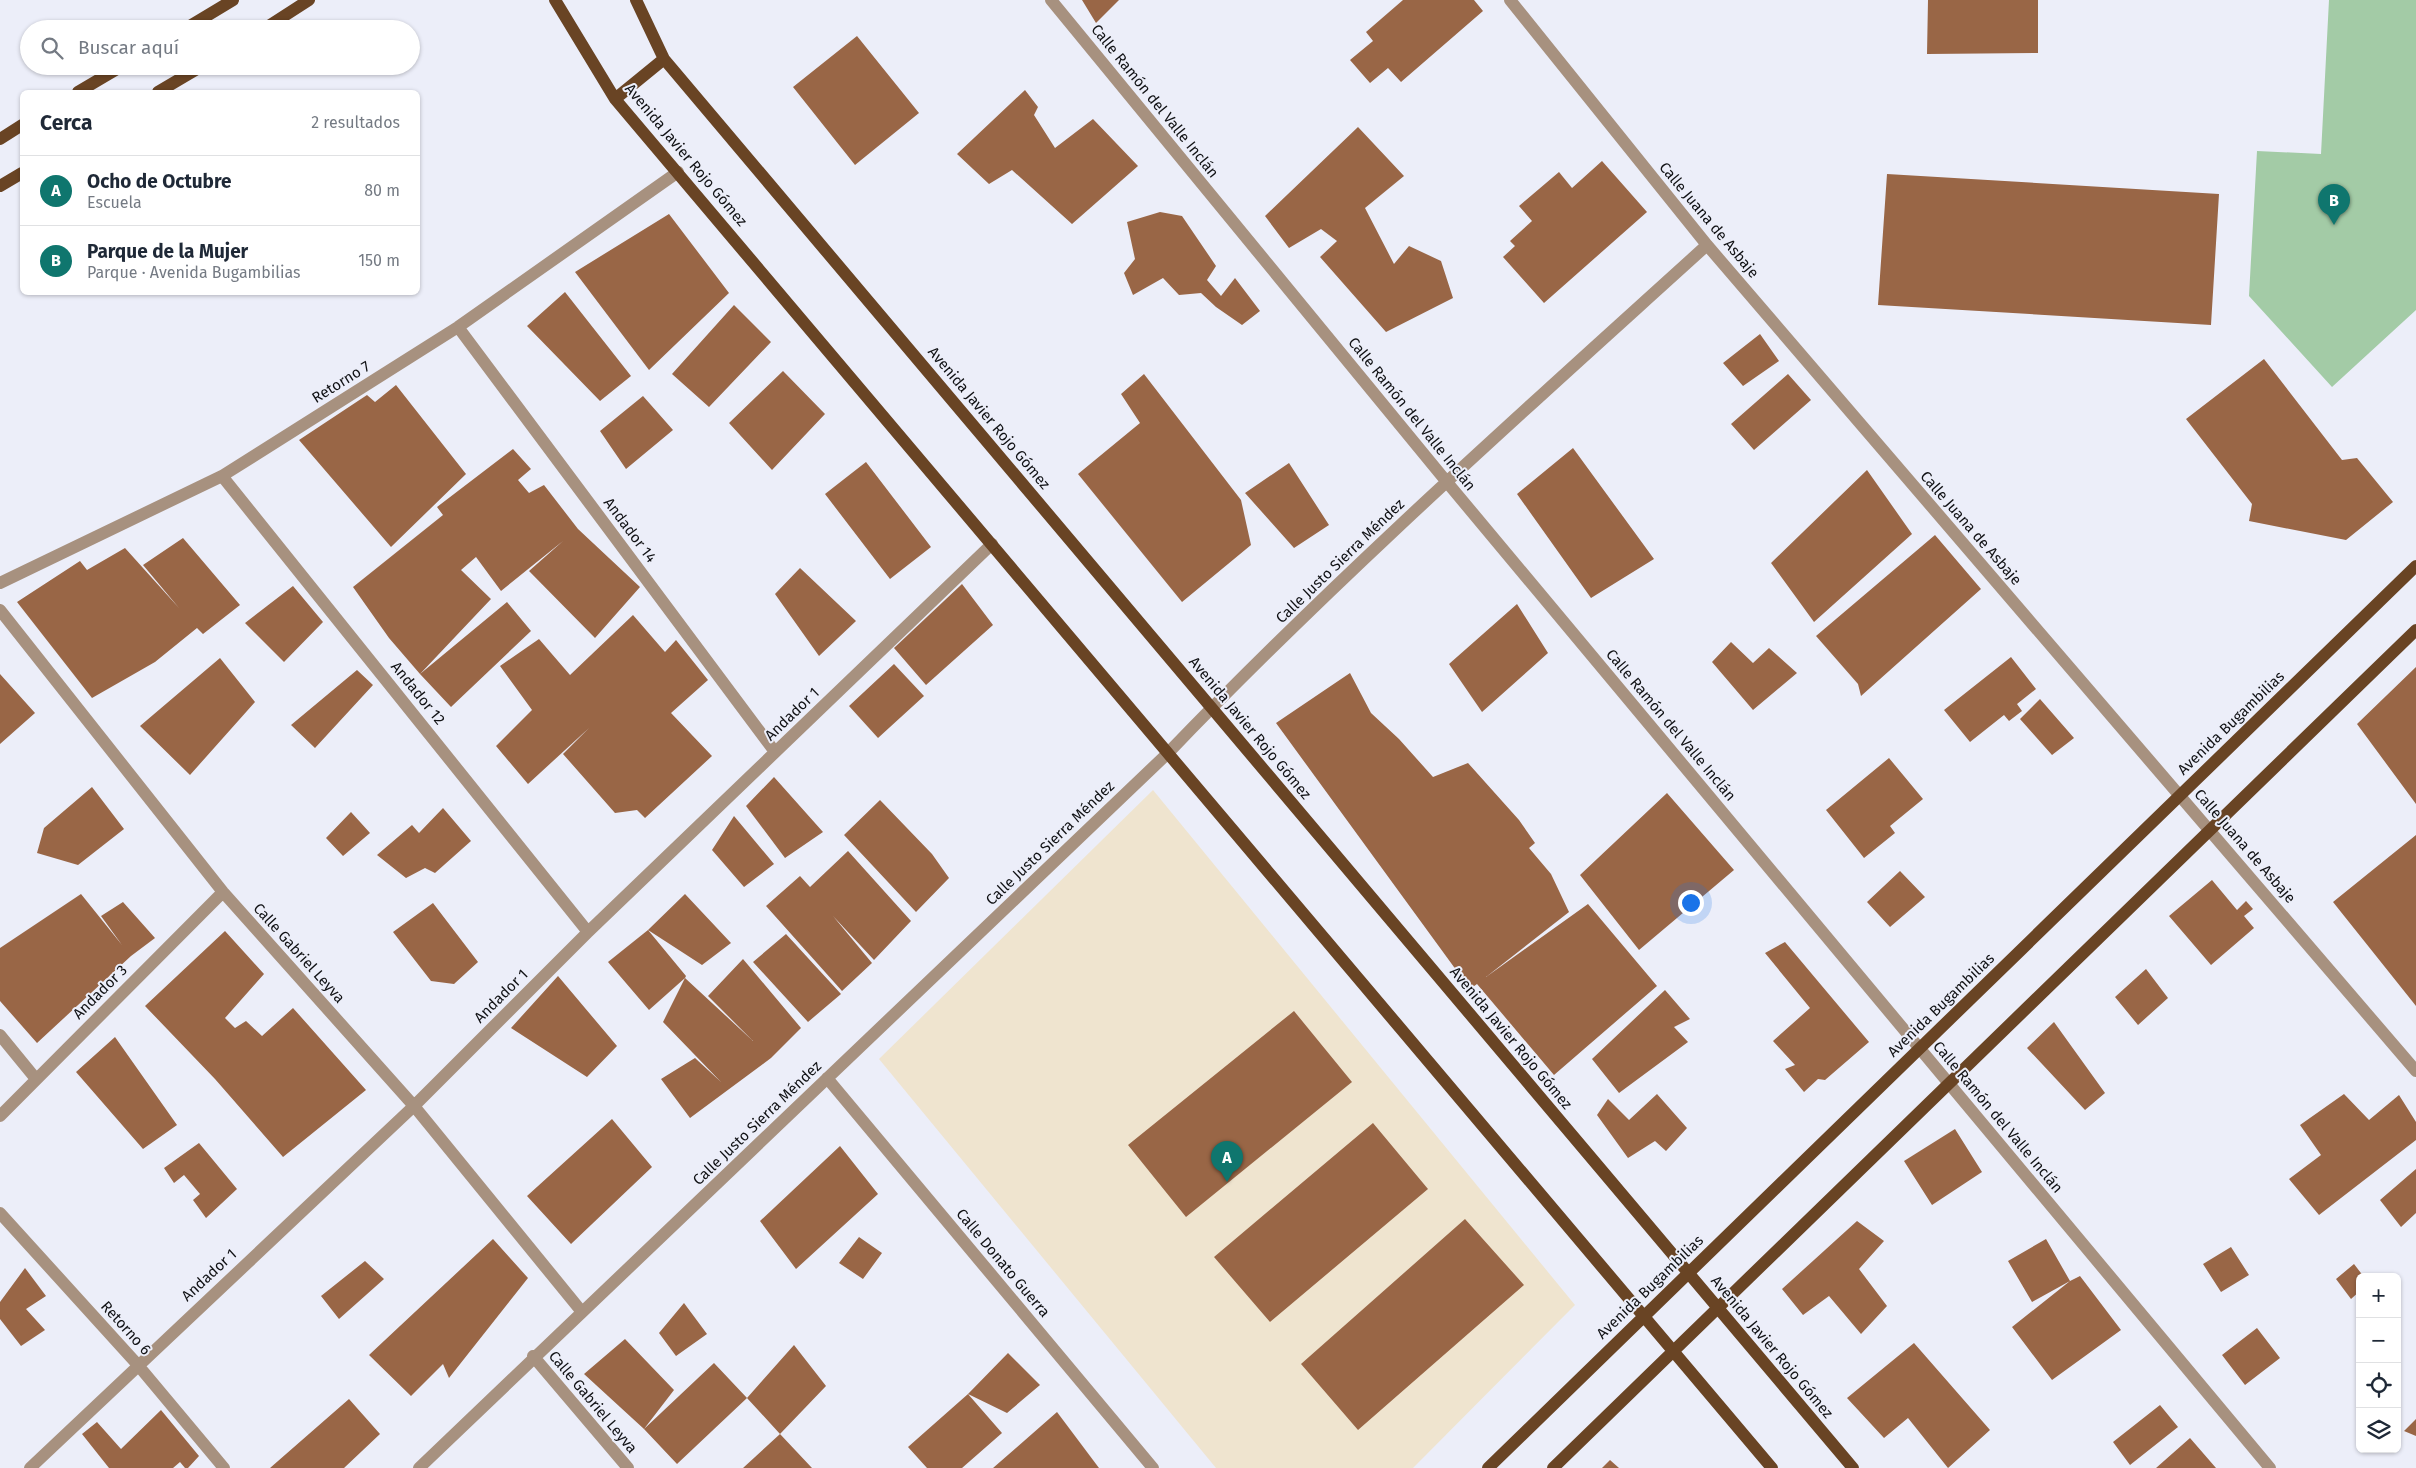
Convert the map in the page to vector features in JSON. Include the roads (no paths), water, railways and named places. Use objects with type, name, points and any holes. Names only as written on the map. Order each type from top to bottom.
[{"type":"main road","points":[[200,20],[233,0]]},
{"type":"main road","points":[[278,20],[309,0]]},
{"type":"main road","name":"Avenida Javier Rojo Gómez","points":[[555,0],[615,99],[1772,1468]]},
{"type":"main road","name":"Avenida Javier Rojo Gómez","points":[[636,0],[664,59],[1853,1468]]},
{"type":"main road","points":[[615,99],[664,59]]},
{"type":"main road","points":[[81,90],[107,75]]},
{"type":"main road","points":[[161,90],[187,75]]},
{"type":"main road","points":[[0,139],[20,126]]},
{"type":"main road","points":[[0,186],[20,174]]},
{"type":"main road","name":"Avenida Bugambilias","points":[[1488,1468],[2416,566]]},
{"type":"main road","points":[[1554,1468],[2416,630]]},
{"type":"street","name":"Calle Ramón del Valle Inclán","points":[[1051,0],[1446,481],[2270,1468]]},
{"type":"street","name":"Calle Juana de Asbaje","points":[[1510,0],[1707,245],[2180,796],[2211,829],[2416,1071]]},
{"type":"street","name":"Retorno 7","points":[[0,583],[222,476],[458,327],[678,172]]},
{"type":"street","name":"Calle Justo Sierra Méndez","points":[[419,1468],[534,1356],[1168,753],[1212,707],[1446,481],[1707,245]]},
{"type":"street","name":"Andador 14","points":[[458,327],[775,752]]},
{"type":"street","name":"Andador 12","points":[[222,476],[588,932]]},
{"type":"street","name":"Andador 1","points":[[30,1468],[138,1364],[414,1106],[588,932],[992,544]]},
{"type":"street","name":"Calle Gabriel Leyva","points":[[0,610],[224,892],[414,1106],[582,1312]]},
{"type":"street","name":"Andador 3","points":[[0,1116],[224,892]]},
{"type":"street","points":[[0,1035],[36,1079]]},
{"type":"street","name":"Calle Donato Guerra","points":[[827,1078],[1153,1468]]},
{"type":"street","name":"Retorno 6","points":[[0,1213],[138,1364],[224,1468]]},
{"type":"street","name":"Calle Gabriel Leyva","points":[[534,1356],[628,1468]]},
{"type":"place","name":"Parque de la Mujer","points":[[2334,225]]},
{"type":"place","name":"Ocho de Octubre","points":[[1227,1182]]}]
